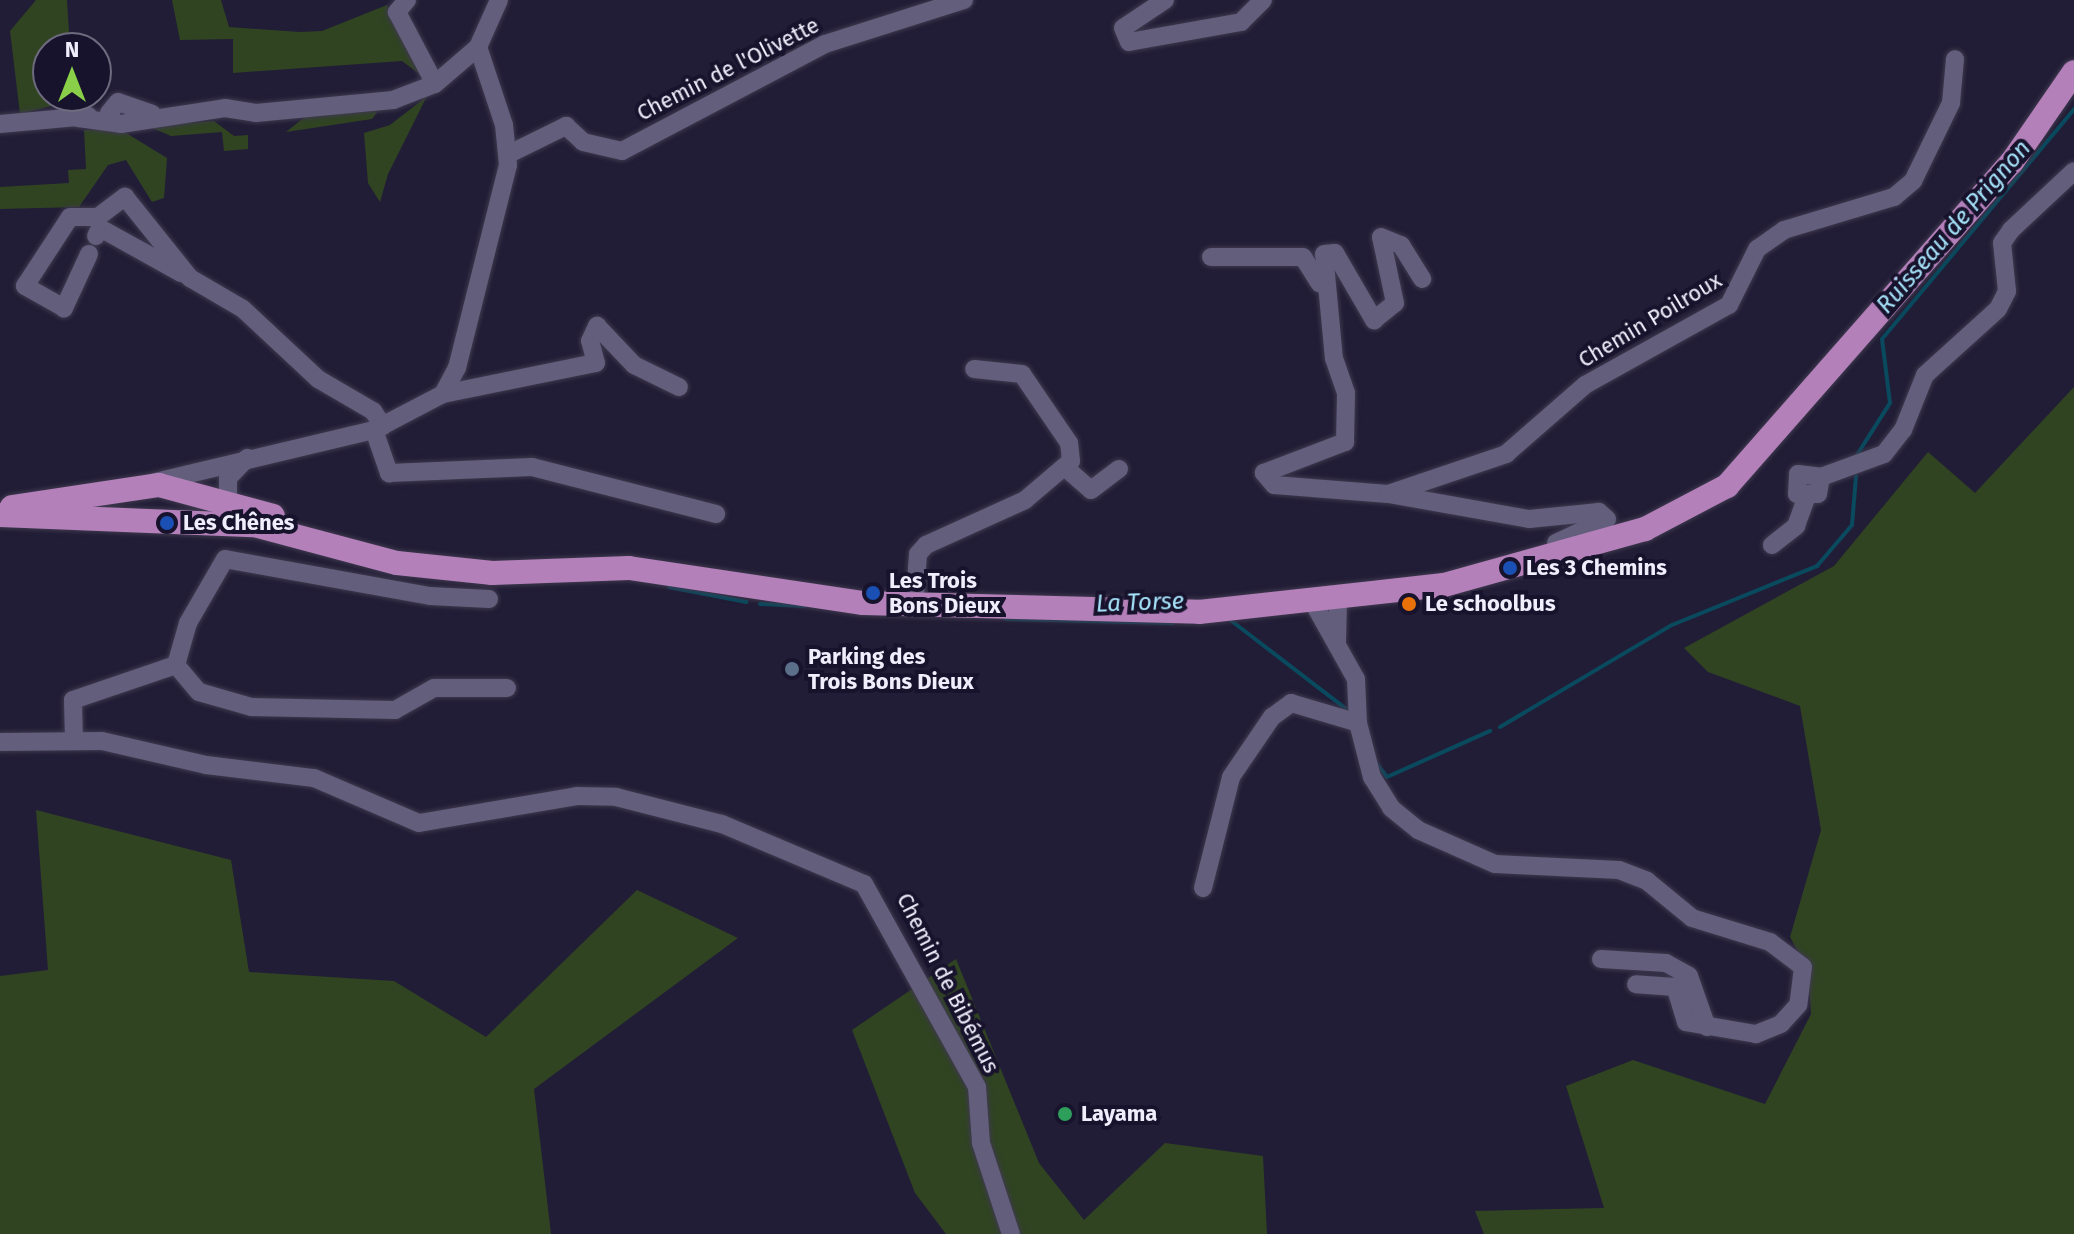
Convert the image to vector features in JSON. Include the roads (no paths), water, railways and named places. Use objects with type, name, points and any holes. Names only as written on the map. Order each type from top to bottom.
[{"type":"main road","points":[[0,512],[74,520],[254,525],[443,569],[629,568],[787,596],[978,606],[1199,612],[1323,603],[1529,564],[1689,511],[1744,472],[2012,162],[2072,74]]},
{"type":"main road","points":[[0,512],[144,485],[208,498],[367,549]]},
{"type":"main road","points":[[74,496],[66,510],[74,520]]},
{"type":"main road","points":[[185,524],[208,498]]},
{"type":"main road","points":[[787,596],[915,596],[978,606]]},
{"type":"street","points":[[407,0],[397,12],[435,84]]},
{"type":"street","points":[[443,394],[457,368],[509,154],[480,55],[499,0]]},
{"type":"street","name":"Chemin de l'Olivette","points":[[509,154],[566,126],[583,142],[622,151],[825,44],[964,0]]},
{"type":"street","points":[[1165,0],[1123,28],[1123,36],[1148,42],[1241,22],[1263,0]]},
{"type":"street","points":[[0,124],[203,111],[258,123],[311,104],[393,100],[435,84],[455,68],[480,55]]},
{"type":"street","name":"Chemin Poilroux","points":[[1388,494],[1506,454],[1585,385],[1729,305],[1757,249],[1784,230],[1894,197],[1913,181],[1951,103],[1955,59]]},
{"type":"street","points":[[1772,545],[1796,526],[1806,498],[1795,487],[1798,474],[1821,477],[1884,454],[1903,430],[1925,375],[1998,309],[2007,291],[2002,243],[2011,230],[2074,171]]},
{"type":"street","points":[[190,278],[125,197],[98,217],[70,217],[25,286],[64,308],[100,228],[243,309],[318,379],[373,411],[389,473],[532,467],[716,514]]},
{"type":"street","points":[[1422,279],[1387,235],[1377,242],[1395,296],[1389,315],[1374,320],[1364,312],[1331,252],[1322,261],[1334,359],[1346,393],[1345,442],[1273,467],[1264,481],[1388,494],[1529,519],[1599,512],[1607,519],[1529,564]]},
{"type":"street","points":[[1211,257],[1303,257],[1327,295]]},
{"type":"street","points":[[144,485],[379,428],[443,394],[596,363],[590,341],[597,326],[634,365],[679,387]]},
{"type":"street","points":[[974,369],[1022,374],[1069,443],[1068,470]]},
{"type":"street","points":[[208,498],[228,478],[240,460]]},
{"type":"street","points":[[1068,470],[1091,490],[1119,469]]},
{"type":"street","points":[[915,596],[918,554],[926,545],[988,520],[1068,470]]},
{"type":"street","points":[[358,583],[367,549]]},
{"type":"street","points":[[176,665],[188,623],[225,559],[358,583],[489,599]]},
{"type":"street","points":[[1323,603],[1337,645],[1356,679],[1358,723],[1372,777],[1391,808],[1464,855],[1557,873],[1619,870],[1647,881],[1692,918],[1797,955],[1804,984],[1798,1005],[1781,1024],[1756,1034],[1686,1022],[1667,982],[1636,984]]},
{"type":"street","points":[[176,665],[199,692],[251,707],[395,710],[434,688],[507,688]]},
{"type":"street","points":[[74,741],[73,700],[176,665]]},
{"type":"street","points":[[1203,888],[1231,777],[1272,717],[1291,703],[1358,723]]},
{"type":"street","name":"Chemin de Bibémus","points":[[0,742],[74,741],[314,778],[419,823],[577,796],[616,797],[722,824],[864,884],[977,1087],[981,1143],[1011,1234]]},
{"type":"street","points":[[1601,959],[1666,963],[1689,976],[1707,1027]]},
{"type":"waterway","name":"Ruisseau de Prignon","points":[[1855,458],[1890,403],[1882,339],[2074,109]]},
{"type":"waterway","name":"Ruisseau de Prignon","points":[[1500,727],[1672,625],[1817,566],[1852,525],[1856,476]]},
{"type":"waterway","name":"La Torse","points":[[669,587],[747,602]]},
{"type":"waterway","name":"La Torse","points":[[760,604],[805,606]]},
{"type":"waterway","name":"La Torse","points":[[1006,619],[1173,623]]},
{"type":"waterway","name":"La Torse","points":[[1229,619],[1350,712]]},
{"type":"waterway","name":"Ruisseau de Prignon","points":[[1377,764],[1387,777],[1490,731]]},
{"type":"place","name":"Les Chênes","points":[[167,523]]},
{"type":"place","name":"Les 3 Chemins","points":[[1510,568]]},
{"type":"place","name":"Les Trois Bons Dieux","points":[[873,593]]},
{"type":"place","name":"Le schoolbus","points":[[1409,604]]},
{"type":"place","name":"Parking des Trois Bons Dieux","points":[[792,669]]},
{"type":"place","name":"Layama","points":[[1065,1114]]}]
